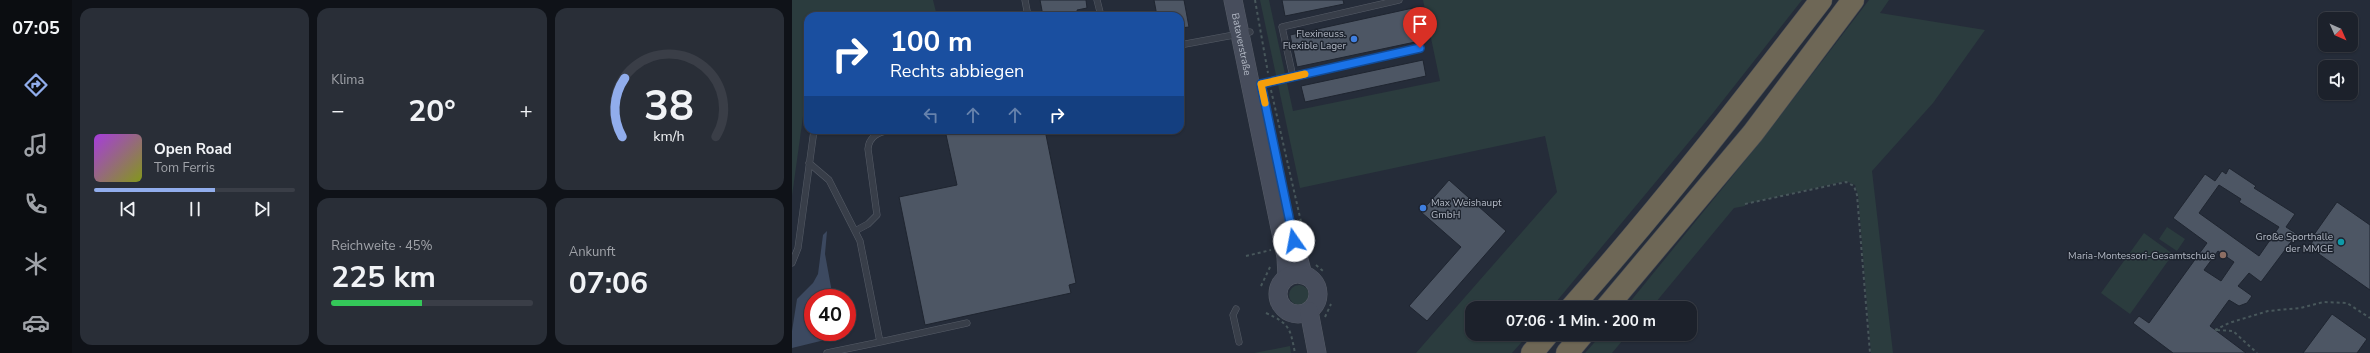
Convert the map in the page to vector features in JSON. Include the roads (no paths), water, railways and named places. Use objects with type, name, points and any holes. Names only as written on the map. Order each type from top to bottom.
[{"type":"highway","points":[[1577,301],[1622,250],[1732,117],[1821,0]]},
{"type":"highway","points":[[1612,301],[1753,133],[1854,0]]},
{"type":"highway","points":[[1532,353],[1542,341]]},
{"type":"highway","points":[[1566,353],[1577,341]]},
{"type":"street","name":"Bataverstraße","points":[[1233,0],[1244,33],[1265,83],[1301,272]]},
{"type":"street","name":"Bataverstraße","points":[[1244,0],[1244,33],[1286,258],[1301,272]]},
{"type":"street","name":"Bataverstraße","points":[[1301,272],[1280,286],[1278,297],[1286,311],[1302,313]]},
{"type":"street","points":[[1301,272],[1310,278],[1318,290],[1318,298],[1302,313]]},
{"type":"street","points":[[1302,313],[1305,353]]},
{"type":"street","points":[[1302,313],[1316,353]]},
{"type":"lane","points":[[1025,0],[1027,12]]},
{"type":"lane","points":[[1097,0],[1100,12]]},
{"type":"lane","points":[[1293,77],[1282,27],[1399,0]]},
{"type":"lane","points":[[1184,44],[1244,33]]},
{"type":"lane","points":[[1265,83],[1420,48]]},
{"type":"lane","points":[[792,264],[798,248],[813,134]]},
{"type":"lane","points":[[855,231],[868,224],[877,215],[868,142],[878,134]]},
{"type":"lane","points":[[809,163],[829,180],[860,241],[880,342]]},
{"type":"lane","points":[[1236,309],[1233,315],[1239,342]]},
{"type":"lane","points":[[827,353],[967,323]]},
{"type":"water","points":[[827,231],[825,254],[831,289],[807,289],[813,283],[818,274],[823,235]]},
{"type":"water","points":[[804,292],[804,341],[821,341],[792,348],[792,331],[797,299]]},
{"type":"place","name":"Flexineuss. Flexible Lager","points":[[1354,39]]},
{"type":"place","name":"Max Weishaupt GmbH","points":[[1423,208]]},
{"type":"place","name":"Große Sporthalle der MMGE","points":[[2341,242]]},
{"type":"place","name":"Maria-Montessori-Gesamtschule","points":[[2223,255]]}]
